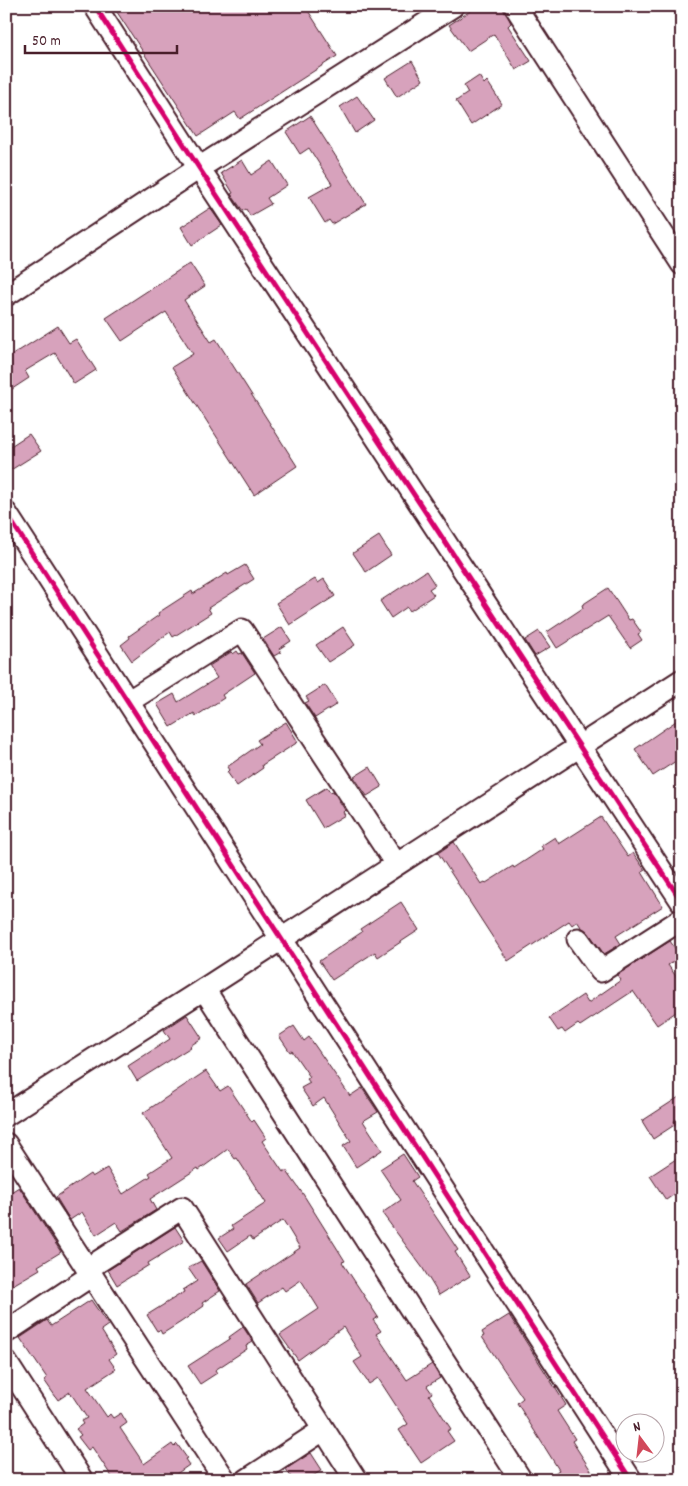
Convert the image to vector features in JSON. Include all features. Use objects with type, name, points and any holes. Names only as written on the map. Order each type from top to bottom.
[{"type":"street","points":[[95,6],[199,168],[682,902]]},
{"type":"street","points":[[6,295],[199,168],[453,6]]},
{"type":"street","points":[[515,6],[682,264]]},
{"type":"street","points":[[6,513],[283,938],[631,1480]]},
{"type":"street","points":[[129,701],[242,630],[396,864]]},
{"type":"street","points":[[6,1115],[682,680]]},
{"type":"street","points":[[578,939],[601,971],[682,919]]},
{"type":"street","points":[[204,989],[521,1480]]},
{"type":"street","points":[[6,1144],[225,1480]]},
{"type":"street","points":[[6,1332],[182,1208],[356,1480]]},
{"type":"street","points":[[6,1362],[82,1480]]},
{"type":"street","points":[[247,1480],[323,1430]]},
{"type":"building","points":[[113,6],[305,6],[337,56],[240,119],[235,112],[198,136]]},
{"type":"building","points":[[478,6],[503,6],[511,23],[508,26],[531,61],[516,70],[494,34],[468,51],[449,25]]},
{"type":"building","points":[[412,61],[423,80],[397,97],[385,78]]},
{"type":"building","points":[[479,76],[484,84],[487,81],[502,104],[471,125],[456,101],[468,93],[464,86]]},
{"type":"building","points":[[357,96],[374,120],[355,133],[340,107]]},
{"type":"building","points":[[310,116],[366,204],[332,224],[329,220],[325,223],[309,197],[332,184],[309,148],[300,154],[286,132]]},
{"type":"building","points":[[242,160],[251,175],[272,161],[287,185],[267,198],[271,204],[250,216],[246,209],[243,211],[231,194],[233,193],[221,173]]},
{"type":"building","points":[[210,208],[222,225],[192,245],[181,227]]},
{"type":"building","points":[[190,263],[205,286],[184,300],[211,342],[216,339],[297,466],[254,495],[172,367],[193,354],[166,312],[122,341],[106,318]]},
{"type":"building","points":[[58,326],[69,343],[76,339],[96,370],[74,384],[55,353],[25,371],[29,378],[6,393],[6,359]]},
{"type":"building","points":[[29,434],[41,451],[6,473],[6,449]]},
{"type":"building","points":[[379,536],[391,555],[366,572],[353,553]]},
{"type":"building","points":[[245,565],[254,579],[208,608],[211,613],[173,637],[170,632],[132,661],[121,645],[130,638],[129,636],[159,615],[158,613],[192,591],[193,594],[227,573],[228,575]]},
{"type":"building","points":[[426,571],[435,585],[429,589],[434,595],[410,611],[407,607],[391,618],[380,601]]},
{"type":"building","points":[[315,579],[318,583],[324,579],[335,596],[290,625],[276,603]]},
{"type":"building","points":[[608,588],[629,620],[632,619],[641,632],[638,634],[642,640],[630,648],[608,616],[557,648],[547,632],[583,608],[582,605]]},
{"type":"building","points":[[282,627],[291,641],[279,649],[281,652],[274,656],[263,639]]},
{"type":"building","points":[[343,627],[355,645],[328,662],[316,645]]},
{"type":"building","points":[[539,631],[550,647],[535,656],[525,640]]},
{"type":"building","points":[[237,651],[239,654],[242,653],[255,673],[222,695],[224,698],[196,716],[194,713],[171,727],[157,704],[174,694],[178,702],[217,678],[209,666],[231,652],[233,654]]},
{"type":"building","points":[[325,685],[337,704],[315,718],[305,703],[309,701],[306,697]]},
{"type":"building","points":[[682,717],[682,757],[653,776],[635,749]]},
{"type":"building","points":[[286,722],[298,742],[262,765],[263,768],[237,786],[227,772],[229,770],[227,767],[260,744],[257,740]]},
{"type":"building","points":[[370,767],[382,787],[367,796],[354,777]]},
{"type":"building","points":[[327,787],[330,792],[333,791],[345,810],[343,812],[345,815],[323,828],[306,800]]},
{"type":"building","points":[[601,817],[628,857],[633,853],[645,870],[642,872],[663,906],[616,936],[621,944],[604,954],[588,932],[577,921],[572,925],[569,921],[508,961],[438,853],[454,842],[481,884],[486,883],[543,849],[541,846],[555,837],[559,844]]},
{"type":"building","points":[[401,902],[419,930],[378,957],[375,952],[332,980],[319,961],[362,932],[360,929]]},
{"type":"building","points":[[670,941],[681,957],[668,965],[682,985],[682,1008],[657,1025],[633,991],[580,1026],[578,1024],[565,1033],[562,1029],[558,1031],[549,1018],[583,995],[588,1003],[621,980],[617,975]]},
{"type":"building","points":[[187,1015],[202,1038],[137,1081],[128,1066],[170,1039],[164,1030]]},
{"type":"building","points":[[294,1026],[304,1041],[309,1037],[350,1096],[362,1088],[378,1112],[363,1121],[382,1150],[356,1167],[343,1146],[351,1141],[324,1098],[313,1106],[301,1088],[310,1083],[307,1079],[310,1077],[279,1036]]},
{"type":"building","points":[[206,1071],[220,1091],[228,1086],[252,1122],[254,1120],[266,1138],[262,1141],[283,1172],[286,1170],[303,1194],[345,1261],[342,1262],[378,1317],[373,1320],[381,1331],[376,1334],[407,1380],[432,1364],[440,1378],[427,1386],[432,1393],[429,1395],[451,1429],[447,1431],[454,1441],[421,1463],[399,1430],[408,1424],[378,1378],[369,1384],[354,1362],[362,1357],[343,1327],[298,1360],[280,1335],[319,1309],[301,1280],[285,1291],[282,1287],[258,1303],[246,1284],[300,1248],[283,1220],[253,1240],[250,1236],[228,1251],[219,1238],[233,1229],[231,1226],[266,1203],[237,1158],[235,1159],[228,1149],[199,1170],[198,1168],[150,1199],[156,1210],[122,1231],[116,1222],[96,1235],[82,1212],[70,1220],[56,1197],[90,1174],[92,1177],[107,1168],[123,1194],[151,1176],[149,1173],[172,1158],[143,1113]]},
{"type":"building","points":[[682,1095],[682,1116],[674,1121],[676,1124],[653,1139],[642,1121]]},
{"type":"building","points":[[403,1154],[418,1177],[412,1181],[458,1250],[455,1252],[470,1276],[439,1295],[422,1267],[382,1213],[401,1200],[380,1169]]},
{"type":"building","points":[[676,1159],[682,1167],[682,1189],[666,1200],[650,1176]]},
{"type":"building","points":[[19,1187],[61,1252],[38,1266],[40,1269],[6,1289],[6,1195]]},
{"type":"building","points":[[175,1227],[184,1241],[117,1285],[108,1270]]},
{"type":"building","points":[[201,1261],[220,1291],[202,1303],[204,1306],[162,1334],[160,1330],[157,1331],[147,1315],[184,1292],[183,1290],[197,1281],[188,1268]]},
{"type":"building","points":[[91,1300],[108,1325],[101,1330],[116,1354],[109,1359],[116,1369],[87,1388],[107,1417],[110,1414],[113,1418],[121,1413],[127,1423],[120,1428],[144,1464],[172,1444],[174,1447],[177,1444],[187,1458],[185,1459],[189,1465],[168,1480],[114,1480],[92,1447],[88,1450],[78,1437],[81,1435],[76,1429],[83,1424],[81,1421],[87,1418],[70,1392],[58,1400],[44,1380],[47,1378],[20,1338],[47,1320],[51,1326]]},
{"type":"building","points":[[509,1315],[566,1405],[557,1411],[575,1439],[572,1441],[597,1480],[544,1480],[559,1470],[517,1403],[523,1398],[482,1337],[484,1336],[482,1332]]},
{"type":"building","points":[[243,1327],[253,1342],[246,1346],[247,1349],[215,1370],[217,1373],[200,1384],[188,1366],[230,1339],[229,1337]]},
{"type":"building","points":[[311,1453],[322,1470],[307,1480],[293,1480],[286,1469]]},
{"type":"cycle path","points":[[95,6],[199,168],[682,902]]},
{"type":"cycle path","points":[[6,513],[631,1480]]}]
